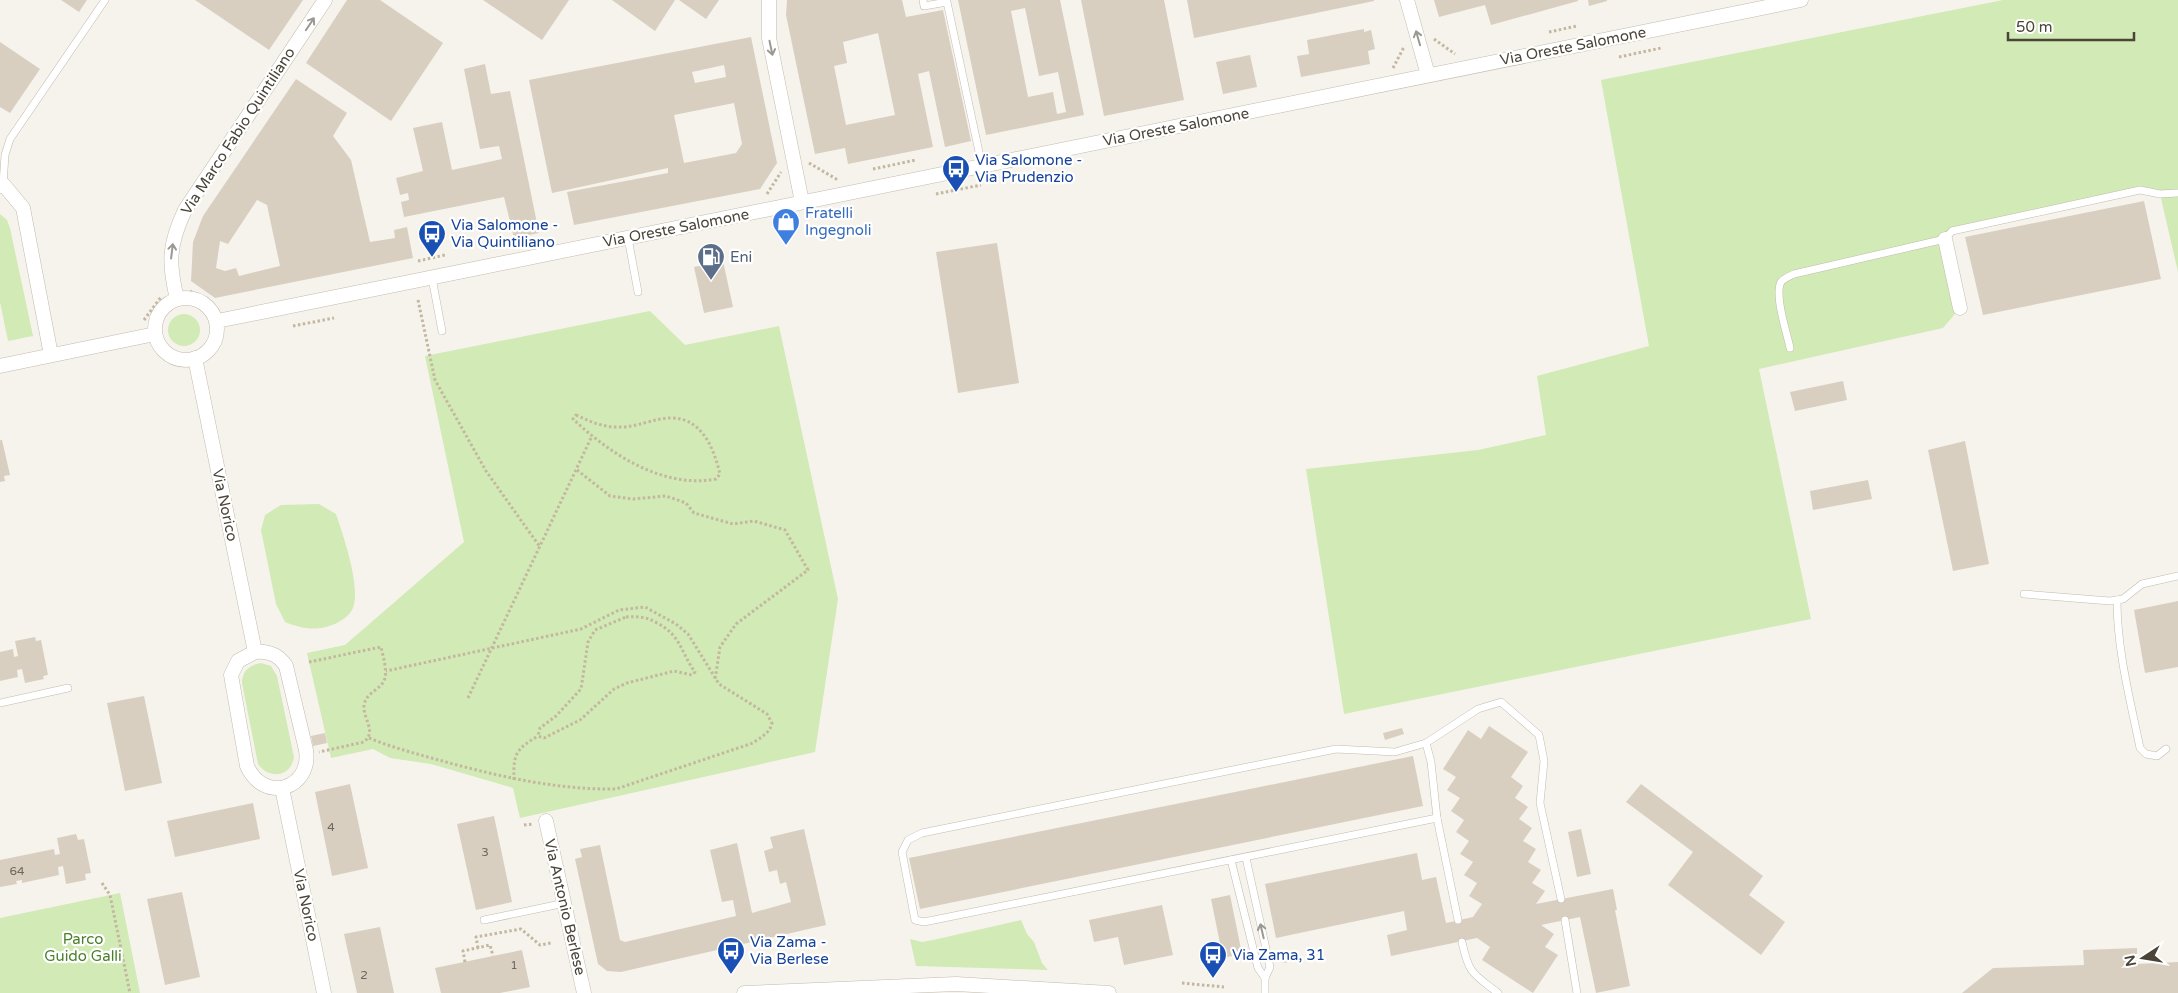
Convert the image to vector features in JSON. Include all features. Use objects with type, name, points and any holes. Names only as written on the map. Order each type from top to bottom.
[{"type":"street","name":"Via Marco Fabio Quintiliano","points":[[177,299],[170,267],[171,251],[176,231],[185,210],[325,0]]},
{"type":"street","points":[[769,0],[769,38],[802,202]]},
{"type":"street","points":[[1407,0],[1428,75]]},
{"type":"street","name":"Via Oreste Salomone","points":[[222,320],[1801,0]]},
{"type":"street","points":[[2,185],[22,208],[51,355]]},
{"type":"street","points":[[1945,239],[1960,308]]},
{"type":"street","points":[[189,298],[198,300],[222,320],[210,348],[195,358],[184,360],[174,358],[165,352],[155,334],[158,316],[163,308],[177,299],[189,298]]},
{"type":"street","points":[[0,366],[155,334]]},
{"type":"street","name":"Via Norico","points":[[195,358],[255,652]]},
{"type":"street","points":[[255,652],[272,653],[283,661],[286,666],[306,750],[306,765],[302,772],[295,782],[282,788],[269,788],[259,784],[250,772],[246,757],[231,675],[238,661],[255,652]]},
{"type":"street","name":"Via Norico","points":[[282,788],[324,993]]},
{"type":"street","name":"Via Antonio Berlese","points":[[546,821],[584,993]]},
{"type":"street","points":[[744,993],[956,984],[1109,993]]},
{"type":"lane","points":[[2,185],[5,155],[10,139],[105,0]]},
{"type":"lane","points":[[923,0],[924,6],[947,2],[982,166]]},
{"type":"lane","points":[[1790,348],[1779,296],[1780,284],[1785,278],[1794,274],[1945,239],[1952,231],[2140,190],[2160,194],[2178,192]]},
{"type":"lane","points":[[628,238],[638,292]]},
{"type":"lane","points":[[432,278],[442,331]]},
{"type":"lane","points":[[2024,594],[2110,601],[2123,599],[2142,584],[2178,576]]},
{"type":"lane","points":[[2117,600],[2119,644],[2140,748],[2146,754],[2157,756],[2166,749]]},
{"type":"lane","points":[[0,702],[68,688]]},
{"type":"lane","points":[[1437,818],[924,922],[915,920],[902,852],[908,840],[922,833],[1336,750],[1395,752],[1426,743],[1478,709],[1501,702],[1539,736],[1544,761],[1540,803],[1561,899]]},
{"type":"lane","points":[[1426,743],[1431,762],[1437,818],[1458,920]]},
{"type":"lane","points":[[1246,858],[1270,967],[1264,993]]},
{"type":"lane","points":[[1231,860],[1258,968],[1266,978]]},
{"type":"lane","points":[[484,920],[564,904]]},
{"type":"lane","points":[[1565,920],[1577,993]]},
{"type":"lane","points":[[1462,942],[1472,973],[1498,993]]},
{"type":"path","points":[[1549,32],[1577,26]]},
{"type":"path","points":[[1619,57],[1661,48]]},
{"type":"path","points":[[873,168],[916,160]]},
{"type":"path","points":[[936,194],[981,185]]},
{"type":"path","points":[[418,261],[445,255]]},
{"type":"path","points":[[418,300],[435,380],[486,471],[540,547]]},
{"type":"path","points":[[293,326],[334,318]]},
{"type":"path","points":[[576,416],[603,426],[618,428],[670,418],[684,420],[698,428],[709,440],[720,474],[716,479],[701,482],[670,478],[614,452],[592,436],[573,419],[576,416]]},
{"type":"path","points":[[468,698],[592,436]]},
{"type":"path","points":[[577,470],[610,496],[632,499],[666,496],[686,503],[694,513],[733,524],[754,520],[785,530],[808,570],[736,624],[720,647],[715,680]]},
{"type":"path","points":[[369,738],[409,752],[514,780],[593,789],[616,789],[753,743],[771,728],[770,717],[715,680],[688,634],[676,624],[645,607],[619,610],[592,625],[386,671]]},
{"type":"path","points":[[514,780],[515,756],[526,743],[538,736],[540,728],[556,716],[581,689],[588,642],[595,630],[626,617],[643,617],[669,629],[674,634],[695,672],[692,675],[674,671],[627,683],[614,689],[580,720],[544,738],[538,736]]},
{"type":"path","points":[[592,625],[595,630]]},
{"type":"path","points":[[309,662],[380,647],[386,671],[385,679],[381,686],[367,698],[364,706],[370,730],[369,738],[364,742],[329,750]]},
{"type":"path","points":[[102,883],[110,895],[130,993]]},
{"type":"path","points":[[478,948],[476,938],[517,929],[525,931],[540,945],[551,943]]},
{"type":"path","points":[[466,962],[463,951],[490,945],[493,956]]},
{"type":"path","points":[[1182,982],[1224,987]]},
{"type":"green space","points":[[2003,0],[2178,0],[2178,272],[2160,194],[2140,190],[1952,231],[1945,239],[1960,308],[1943,328],[1759,369],[1811,619],[1344,714],[1306,469],[1478,450],[1546,435],[1537,376],[1649,346],[1601,80]]},
{"type":"green space","points":[[0,214],[7,220],[10,228],[33,336],[8,341],[0,302]]},
{"type":"green space","points":[[650,311],[685,345],[779,326],[838,599],[815,752],[520,818],[513,788],[431,764],[390,758],[373,749],[331,758],[307,653],[345,645],[464,542],[425,356]]},
{"type":"green space","points":[[184,314],[190,315],[195,319],[199,324],[199,336],[195,341],[190,345],[184,346],[178,345],[173,341],[169,336],[168,330],[169,324],[173,319],[178,315]]},
{"type":"green space","points":[[319,504],[336,514],[353,574],[355,599],[351,611],[340,621],[323,628],[307,628],[285,622],[276,604],[261,530],[265,515],[281,505]]},
{"type":"green space","points":[[261,663],[271,666],[277,676],[294,757],[289,769],[279,774],[268,772],[258,764],[242,683],[243,675],[247,669]]},
{"type":"green space","name":"Parco Guido Galli","points":[[120,893],[140,993],[0,993],[0,918]]},
{"type":"green space","points":[[1021,920],[1027,934],[1034,942],[1042,963],[1048,970],[916,966],[910,939],[922,942]]},
{"type":"building","points":[[61,0],[87,0],[79,12]]},
{"type":"building","points":[[195,0],[303,0],[269,50]]},
{"type":"building","points":[[347,0],[380,0],[443,43],[391,121],[306,63]]},
{"type":"building","points":[[483,0],[569,0],[542,40]]},
{"type":"building","points":[[612,0],[675,0],[655,31]]},
{"type":"building","points":[[679,0],[719,0],[706,19]]},
{"type":"building","points":[[787,0],[902,0],[906,17],[943,10],[971,141],[945,147],[929,71],[918,74],[933,147],[848,164],[845,148],[815,154],[786,15]],"holes":[[[878,33],[895,115],[846,125],[834,66],[847,63],[843,42]]]},
{"type":"building","points":[[958,0],[1060,0],[1084,115],[986,135]],"holes":[[[1025,8],[1039,76],[1058,72],[1066,112],[1057,114],[1053,92],[1028,97],[1011,11]]]},
{"type":"building","points":[[1081,0],[1164,0],[1184,100],[1104,116]]},
{"type":"building","points":[[1187,0],[1374,0],[1374,1],[1194,38]]},
{"type":"building","points":[[1434,0],[1578,1],[1491,25],[1485,5],[1439,17]]},
{"type":"building","points":[[1588,0],[1607,0],[1607,1],[1589,6]]},
{"type":"building","points":[[1364,29],[1364,32],[1371,30],[1375,49],[1368,51],[1370,64],[1301,77],[1297,56],[1309,54],[1307,40]]},
{"type":"building","points":[[751,37],[777,163],[760,189],[574,225],[567,192],[668,173],[668,168],[552,193],[529,80]],"holes":[[[724,65],[726,77],[695,83],[692,72]],[[734,103],[742,144],[736,153],[684,163],[674,115]]]},
{"type":"building","points":[[0,42],[40,69],[10,113],[0,107]]},
{"type":"building","points":[[1250,55],[1257,87],[1223,94],[1216,62]]},
{"type":"building","points":[[485,64],[491,94],[510,91],[539,233],[514,238],[504,197],[404,217],[401,202],[409,200],[408,193],[400,195],[396,178],[423,171],[413,128],[442,122],[452,170],[502,159],[499,146],[480,149],[464,69]]},
{"type":"building","points":[[296,79],[347,113],[333,136],[351,160],[370,242],[395,238],[394,230],[407,227],[413,258],[215,298],[191,281],[193,242],[203,216]],"holes":[[[257,200],[267,205],[280,266],[239,276],[236,268],[225,271],[216,268],[220,241],[228,244]]]},
{"type":"building","points":[[2144,201],[2161,279],[1983,315],[1965,237]]},
{"type":"building","points":[[997,243],[1019,383],[958,393],[936,252]]},
{"type":"building","points":[[723,261],[733,307],[704,313],[694,267]]},
{"type":"building","points":[[1843,381],[1847,400],[1795,411],[1790,392]]},
{"type":"building","points":[[0,440],[2,440],[10,475],[4,476],[5,481],[0,482]]},
{"type":"building","points":[[1965,441],[1989,564],[1953,571],[1928,450]]},
{"type":"building","points":[[1868,480],[1872,499],[1813,510],[1810,491]]},
{"type":"building","points":[[2178,601],[2178,667],[2145,673],[2134,610]]},
{"type":"building","points":[[35,637],[36,641],[41,640],[48,675],[43,676],[44,679],[25,683],[22,669],[17,670],[18,677],[0,681],[0,652],[13,649],[14,657],[18,656],[15,641]]},
{"type":"building","points":[[144,696],[162,783],[125,791],[107,703]]},
{"type":"building","points":[[1489,726],[1528,752],[1511,777],[1523,786],[1515,798],[1528,807],[1519,819],[1532,828],[1523,841],[1536,849],[1528,862],[1541,870],[1532,883],[1545,891],[1536,904],[1613,889],[1617,910],[1615,910],[1630,986],[1596,993],[1580,917],[1541,925],[1554,934],[1545,947],[1558,955],[1533,993],[1482,960],[1490,947],[1477,938],[1391,956],[1387,935],[1407,930],[1404,911],[1276,938],[1265,884],[1417,853],[1422,880],[1436,877],[1446,923],[1473,917],[1482,904],[1469,896],[1477,883],[1464,875],[1473,862],[1460,854],[1469,841],[1456,832],[1464,820],[1451,811],[1460,798],[1447,790],[1456,777],[1443,769],[1468,730],[1481,739]]},
{"type":"building","points":[[1402,728],[1404,734],[1385,740],[1383,733]]},
{"type":"building","points":[[325,733],[327,743],[313,746],[311,736]]},
{"type":"building","points":[[1413,756],[1423,806],[920,909],[909,858]]},
{"type":"building","points":[[350,784],[368,868],[332,876],[315,792]]},
{"type":"building","points":[[1641,784],[1763,876],[1749,895],[1785,922],[1761,955],[1668,885],[1693,852],[1626,802]]},
{"type":"building","points":[[253,803],[260,839],[175,857],[167,821]]},
{"type":"building","points":[[494,816],[512,902],[476,910],[457,824]]},
{"type":"building","points":[[804,829],[826,925],[621,972],[607,971],[598,964],[575,859],[582,857],[580,849],[600,845],[620,940],[625,942],[736,916],[733,900],[722,902],[710,850],[737,843],[752,913],[791,902],[786,882],[780,884],[777,870],[769,872],[764,851],[773,848],[770,837]]},
{"type":"building","points":[[1581,829],[1591,874],[1577,877],[1568,832]]},
{"type":"building","points":[[76,834],[78,840],[84,839],[91,873],[85,874],[86,880],[66,884],[63,866],[58,867],[59,875],[22,883],[22,880],[16,881],[17,884],[0,887],[0,860],[54,849],[55,855],[60,854],[57,838]]},
{"type":"building","points":[[182,892],[200,977],[165,985],[147,899]]},
{"type":"building","points":[[1230,895],[1242,954],[1223,958],[1211,899]]},
{"type":"building","points":[[1162,905],[1173,955],[1124,965],[1118,937],[1094,942],[1089,920]]},
{"type":"building","points":[[380,927],[394,993],[357,993],[344,934]]},
{"type":"building","points":[[2137,948],[2137,964],[2178,962],[2178,993],[1962,993],[1993,968],[2084,965],[2083,950]]},
{"type":"building","points":[[522,950],[530,987],[500,993],[441,993],[435,968]]},
{"type":"building","points":[[1293,951],[1295,961],[1283,963],[1281,954]]},
{"type":"place","name":"Via Salomone - Via Prudenzio","points":[[956,193]]},
{"type":"place","name":"Fratelli Ingegnoli","points":[[786,246]]},
{"type":"place","name":"Via Salomone - Via Quintiliano","points":[[432,258]]},
{"type":"place","name":"Eni","points":[[711,281]]},
{"type":"place","name":"Via Zama - Via Berlese","points":[[731,975]]},
{"type":"place","name":"Via Zama, 31","points":[[1213,979]]}]
